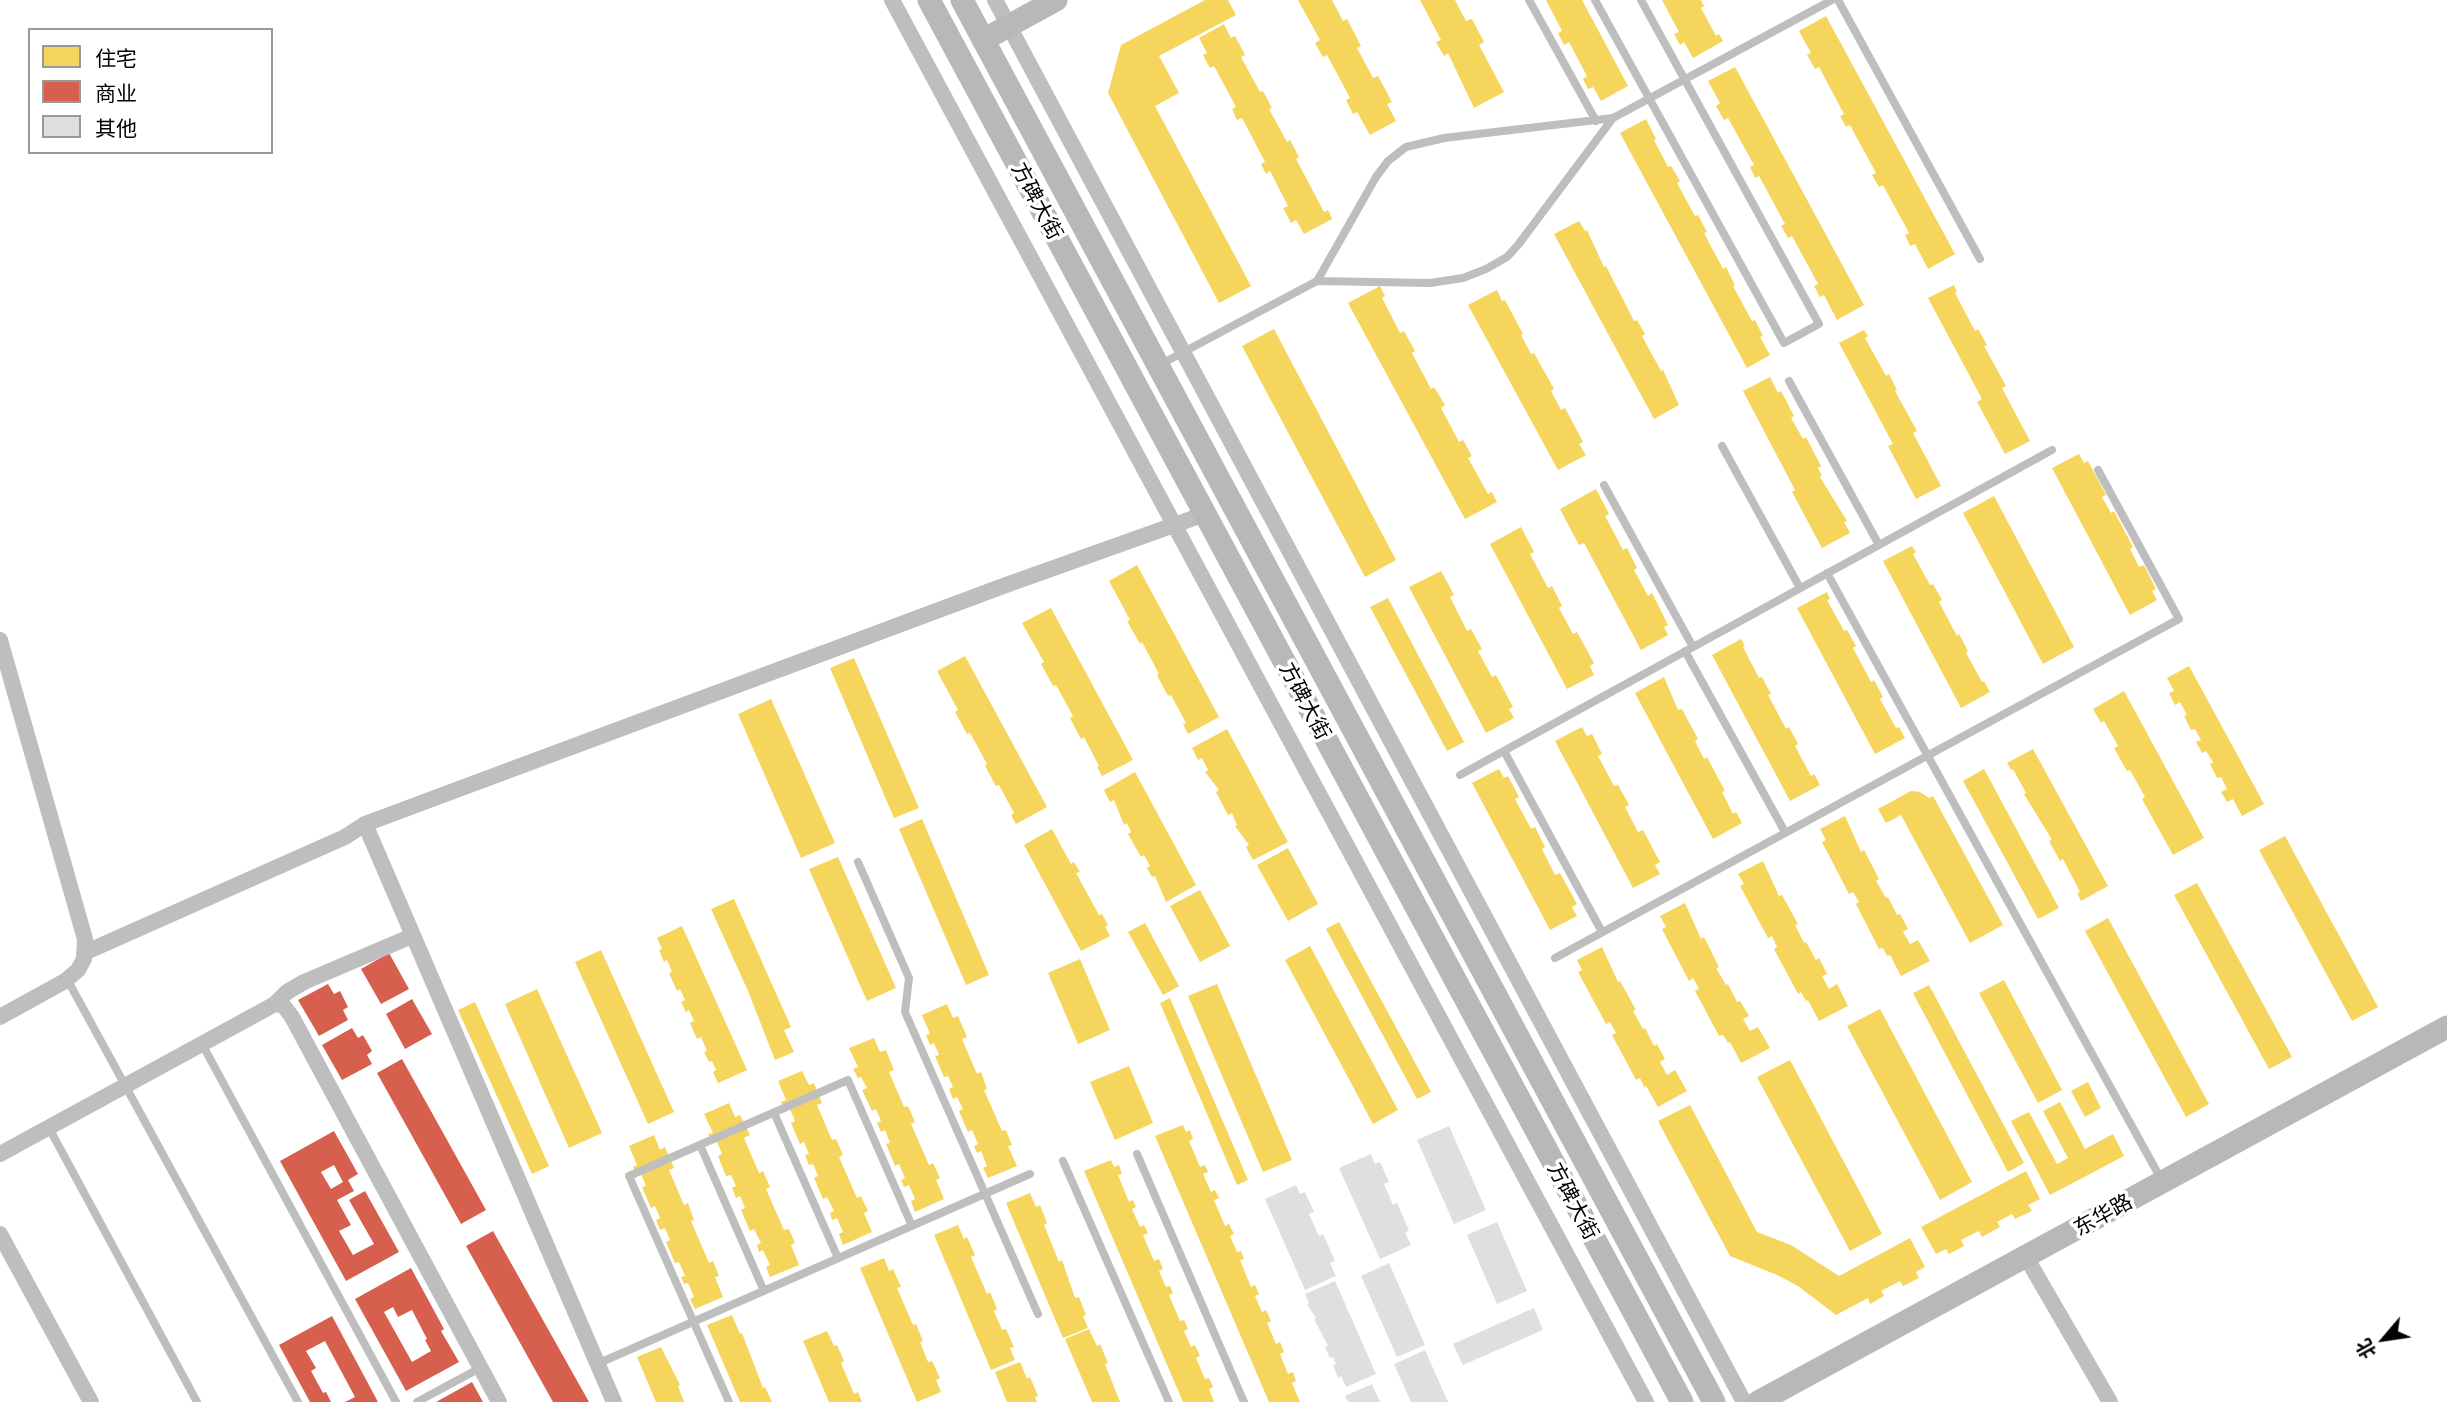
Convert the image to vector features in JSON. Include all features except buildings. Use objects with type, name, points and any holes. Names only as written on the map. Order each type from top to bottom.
[{"type":"main road","name":"方碑大街","points":[[929,0],[1682,1402]]},
{"type":"main road","name":"方碑大街","points":[[962,0],[1714,1402]]},
{"type":"main road","points":[[983,40],[1056,0]]},
{"type":"main road","name":"东华路","points":[[1758,1402],[2447,1027]]},
{"type":"street","points":[[892,0],[1646,1402]]},
{"type":"street","points":[[995,0],[1744,1402]]},
{"type":"street","points":[[84,953],[345,838],[365,824],[757,677],[1205,514]]},
{"type":"street","points":[[0,640],[85,939],[84,960],[78,970],[0,1017]]},
{"type":"street","points":[[365,824],[614,1402]]},
{"type":"street","points":[[0,1154],[275,1004],[286,992],[304,982],[412,936]]},
{"type":"street","points":[[275,1004],[282,1005],[292,1017],[499,1402]]},
{"type":"street","points":[[0,1234],[91,1402]]},
{"type":"street","points":[[2026,1257],[2110,1402]]},
{"type":"lane","points":[[1530,0],[1596,121]]},
{"type":"lane","points":[[1595,0],[1784,344],[1819,324],[1641,0]]},
{"type":"lane","points":[[1317,281],[1376,177],[1388,161],[1406,147],[1444,138],[1613,118],[1835,0],[1980,259]]},
{"type":"lane","points":[[1158,366],[1317,281],[1430,283],[1463,278],[1486,269],[1507,257],[1518,246],[1613,118]]},
{"type":"lane","points":[[1789,380],[1879,545]]},
{"type":"lane","points":[[1722,446],[1800,589]]},
{"type":"lane","points":[[1460,775],[2052,450]]},
{"type":"lane","points":[[1555,958],[2179,619],[2098,470]]},
{"type":"lane","points":[[1604,485],[1785,832]]},
{"type":"lane","points":[[1827,573],[2163,1182]]},
{"type":"lane","points":[[1504,751],[1602,932]]},
{"type":"lane","points":[[858,862],[909,978],[905,1012],[1038,1314]]},
{"type":"lane","points":[[67,979],[298,1402]]},
{"type":"lane","points":[[202,1044],[396,1402]]},
{"type":"lane","points":[[729,1402],[629,1176],[848,1080],[912,1226]]},
{"type":"lane","points":[[774,1113],[838,1258]]},
{"type":"lane","points":[[49,1128],[197,1402]]},
{"type":"lane","points":[[700,1145],[764,1291]]},
{"type":"lane","points":[[1137,1154],[1244,1402]]},
{"type":"lane","points":[[1063,1161],[1169,1402]]},
{"type":"lane","points":[[597,1364],[1030,1174]]},
{"type":"lane","points":[[417,1402],[480,1368]]}]
